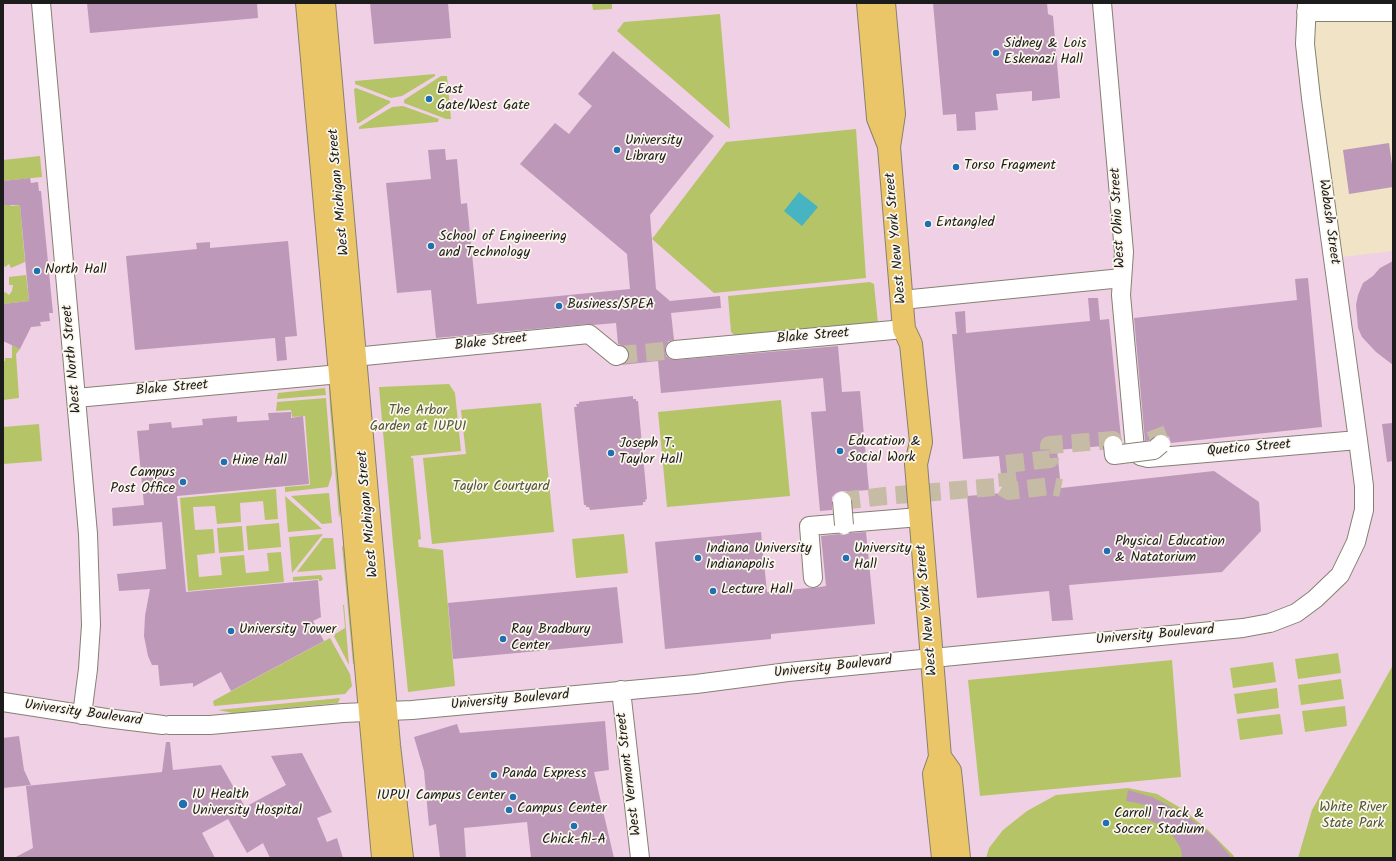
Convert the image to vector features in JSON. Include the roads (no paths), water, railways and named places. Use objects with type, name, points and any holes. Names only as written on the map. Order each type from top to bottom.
[{"type":"main road","name":"West Michigan Street","points":[[307,3],[340,374],[378,712],[394,792],[402,858]]},
{"type":"main road","name":"West Michigan Street","points":[[324,3],[354,357],[378,712],[383,858]]},
{"type":"main road","name":"West New York Street","points":[[868,3],[878,118],[889,147]]},
{"type":"main road","name":"West New York Street","points":[[884,3],[894,114],[889,147],[904,329],[911,344],[920,442],[916,464],[940,757],[934,774],[943,858]]},
{"type":"main road","name":"West New York Street","points":[[940,757],[950,771],[959,858]]},
{"type":"street","name":"West North Street","points":[[41,3],[88,534],[91,590],[91,632],[82,715]]},
{"type":"street","name":"West Ohio Street","points":[[1102,3],[1124,252],[1121,295],[1134,441],[1135,449],[1140,456]]},
{"type":"street","points":[[1307,7],[1393,12]]},
{"type":"street","name":"Wabash Street","points":[[1307,7],[1305,44],[1311,98],[1358,440]]},
{"type":"street","points":[[902,300],[1122,278]]},
{"type":"street","name":"Blake Street","points":[[675,350],[904,329]]},
{"type":"street","name":"Blake Street","points":[[354,357],[589,334],[616,356],[619,355]]},
{"type":"street","name":"Blake Street","points":[[76,398],[340,374]]},
{"type":"street","name":"Quetico Street","points":[[1140,456],[1148,458],[1358,440]]},
{"type":"street","name":"University Boulevard","points":[[3,702],[82,715],[166,725],[210,725],[412,710],[696,684],[788,672],[1243,628],[1270,623],[1296,613],[1315,599],[1340,575],[1356,542],[1364,510],[1364,486],[1358,440]]},
{"type":"street","points":[[1113,445],[1114,455],[1154,450],[1161,444]]},
{"type":"street","points":[[842,501],[844,525]]},
{"type":"street","points":[[813,578],[809,526],[920,517]]},
{"type":"street","name":"West Vermont Street","points":[[620,690],[640,858]]},
{"type":"water","points":[[799,192],[818,207],[802,226],[784,211]]},
{"type":"tunnel","points":[[619,355],[675,350]]},
{"type":"tunnel","points":[[1155,429],[1161,444]]},
{"type":"tunnel","points":[[842,501],[1008,486],[1006,464],[1050,459],[1049,445],[1113,440],[1113,445]]},
{"type":"tunnel","points":[[1002,487],[1009,491],[1051,486],[1061,488]]},
{"type":"place","name":"Sidney & Lois Eskenazi Hall","points":[[996,53]]},
{"type":"place","name":"East Gate/West Gate","points":[[429,99]]},
{"type":"place","name":"University Library","points":[[617,150]]},
{"type":"place","name":"Torso Fragment","points":[[956,167]]},
{"type":"place","name":"Entangled","points":[[928,224]]},
{"type":"place","name":"School of Engineering and Technology","points":[[431,246]]},
{"type":"place","name":"North Hall","points":[[37,271]]},
{"type":"place","name":"Business/SPEA","points":[[559,306]]},
{"type":"place","name":"Education & Social Work","points":[[840,451]]},
{"type":"place","name":"Joseph T. Taylor Hall","points":[[611,453]]},
{"type":"place","name":"Hine Hall","points":[[224,462]]},
{"type":"place","name":"Campus Post Office","points":[[183,482]]},
{"type":"place","name":"Physical Education & Natatorium","points":[[1107,551]]},
{"type":"place","name":"Indiana University Indianapolis","points":[[698,558]]},
{"type":"place","name":"University Hall","points":[[846,558]]},
{"type":"place","name":"Lecture Hall","points":[[713,591]]},
{"type":"place","name":"University Tower","points":[[231,631]]},
{"type":"place","name":"Ray Bradbury Center","points":[[503,639]]},
{"type":"place","name":"Panda Express","points":[[494,775]]},
{"type":"place","name":"IUPUI Campus Center","points":[[513,797]]},
{"type":"place","name":"IU Health University Hospital","points":[[183,804]]},
{"type":"place","name":"Campus Center","points":[[509,810]]},
{"type":"place","name":"Carroll Track & Soccer Stadium","points":[[1106,823]]},
{"type":"place","name":"Chick-fil-A","points":[[574,826]]},
{"type":"park label","name":"The Arbor Garden at IUPUI","points":[[418,420]]},
{"type":"park label","name":"Taylor Courtyard","points":[[501,488]]},
{"type":"park label","name":"White River State Park","points":[[1353,818]]}]
